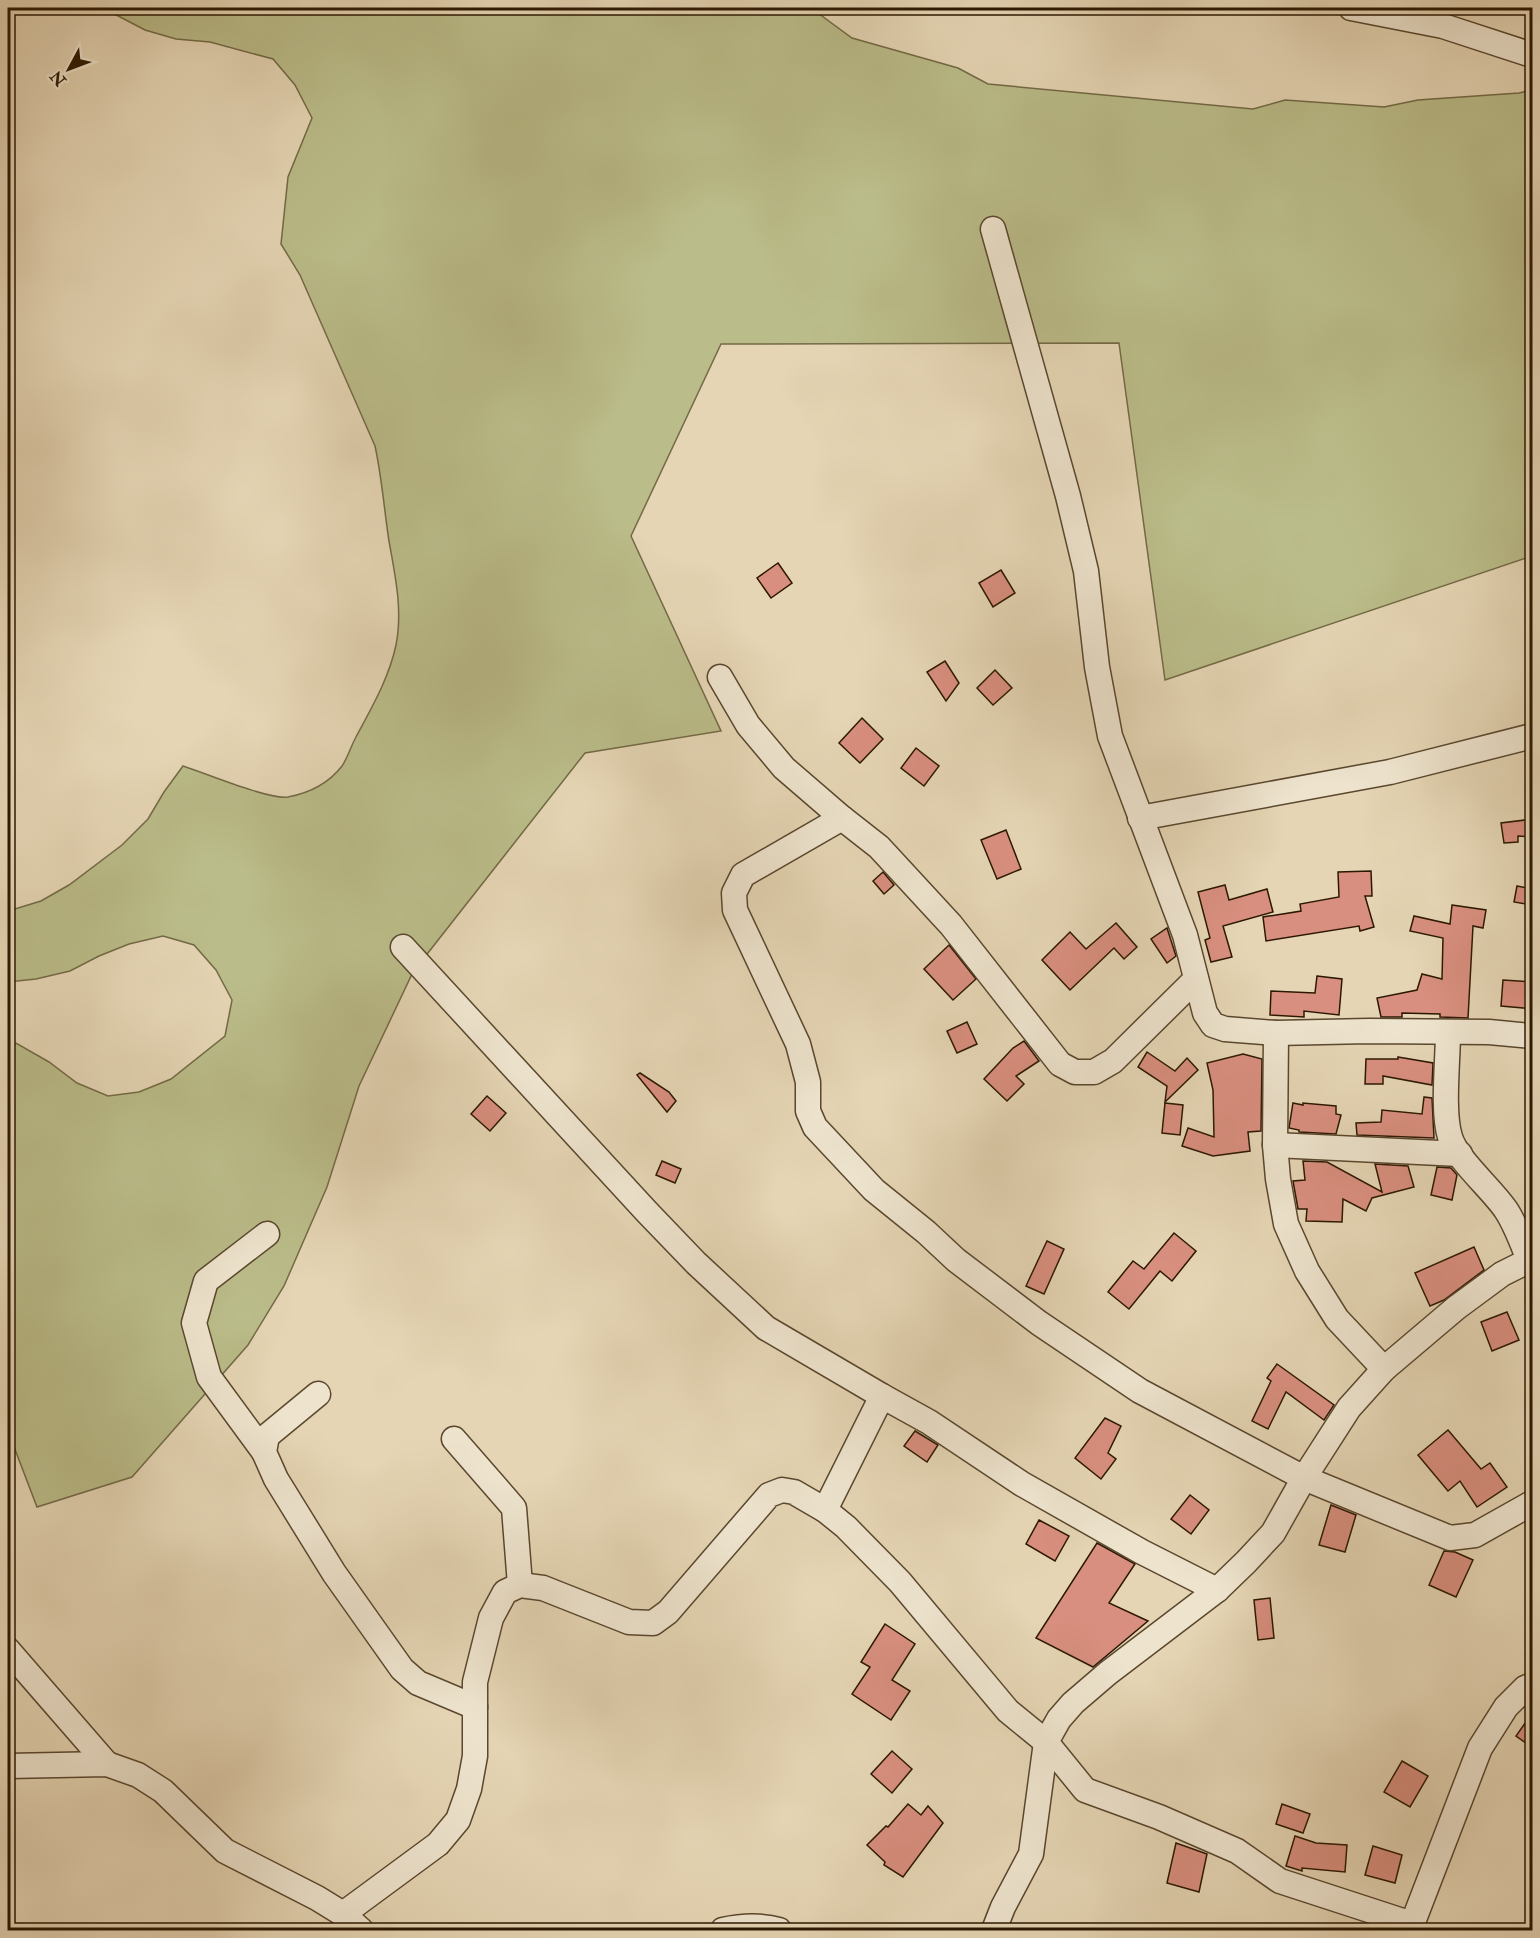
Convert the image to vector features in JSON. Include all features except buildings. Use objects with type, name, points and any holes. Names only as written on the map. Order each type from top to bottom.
[{"type":"street","points":[[1351,8],[1443,26],[1533,55]]},
{"type":"street","points":[[993,229],[1071,507],[1086,571],[1097,667],[1110,736],[1185,935],[1205,1013],[1212,1025],[1226,1029],[1276,1033],[1489,1032],[1533,1036]]},
{"type":"street","points":[[720,677],[748,725],[784,768],[879,847],[951,925],[1060,1064],[1075,1072],[1094,1072],[1113,1061],[1196,979]]},
{"type":"street","points":[[1140,818],[1390,772],[1533,736]]},
{"type":"street","points":[[842,818],[743,875],[734,893],[735,910],[798,1044],[808,1082],[808,1111],[815,1127],[874,1190],[926,1232],[956,1260],[1039,1323],[1140,1391],[1304,1478],[1450,1538],[1475,1535],[1533,1503]]},
{"type":"street","points":[[403,947],[696,1263],[766,1328],[929,1422],[1022,1484],[1142,1552],[1217,1590]]},
{"type":"street","points":[[994,1930],[1003,1907],[1031,1854],[1046,1742],[1059,1719],[1073,1703],[1108,1673],[1217,1590],[1273,1533],[1304,1478],[1349,1408],[1384,1369],[1456,1308],[1502,1274],[1531,1259],[1506,1210],[1450,1140],[1447,1123],[1448,1032]]},
{"type":"street","points":[[1276,1033],[1275,1145],[1286,1224],[1307,1271],[1337,1319],[1384,1369]]},
{"type":"street","points":[[1275,1145],[1460,1154]]},
{"type":"street","points":[[267,1234],[206,1281],[194,1323],[209,1377],[264,1452],[276,1479],[334,1573],[402,1669],[418,1683],[475,1707]]},
{"type":"street","points":[[264,1452],[267,1436],[318,1394]]},
{"type":"street","points":[[825,1510],[882,1396]]},
{"type":"street","points":[[454,1439],[514,1509],[520,1585]]},
{"type":"street","points":[[343,1914],[438,1844],[458,1820],[469,1789],[475,1756],[475,1682],[491,1618],[505,1592],[520,1585],[543,1588],[629,1622],[653,1623],[668,1612],[769,1495],[782,1490],[794,1492],[825,1510],[846,1527],[900,1582],[1008,1711],[1046,1742],[1085,1790],[1170,1822],[1237,1851],[1280,1881],[1411,1927],[1480,1748],[1506,1707],[1526,1688],[1533,1685]]},
{"type":"street","points":[[8,1650],[107,1764]]},
{"type":"street","points":[[8,1767],[107,1764],[138,1775],[163,1791],[225,1851],[317,1898],[343,1914],[361,1930]]},
{"type":"street","points":[[723,1930],[737,1927],[769,1927],[779,1930]]},
{"type":"green space","points":[[103,8],[811,8],[852,38],[958,68],[988,84],[1253,109],[1285,100],[1384,107],[1418,100],[1519,93],[1532,90],[1532,556],[1165,680],[1119,343],[721,344],[631,536],[721,731],[585,753],[413,972],[359,1086],[327,1187],[284,1286],[248,1345],[132,1477],[37,1507],[8,1431],[8,1048],[16,1043],[49,1062],[77,1083],[108,1096],[139,1092],[171,1079],[225,1036],[232,1000],[216,970],[194,945],[163,936],[129,944],[70,971],[36,979],[8,982],[8,911],[41,901],[69,885],[122,845],[148,819],[183,766],[279,797],[303,793],[325,782],[344,763],[379,692],[393,657],[399,619],[396,580],[375,446],[300,275],[281,244],[288,177],[312,118],[295,85],[273,59],[210,42],[176,39],[145,30]]}]
